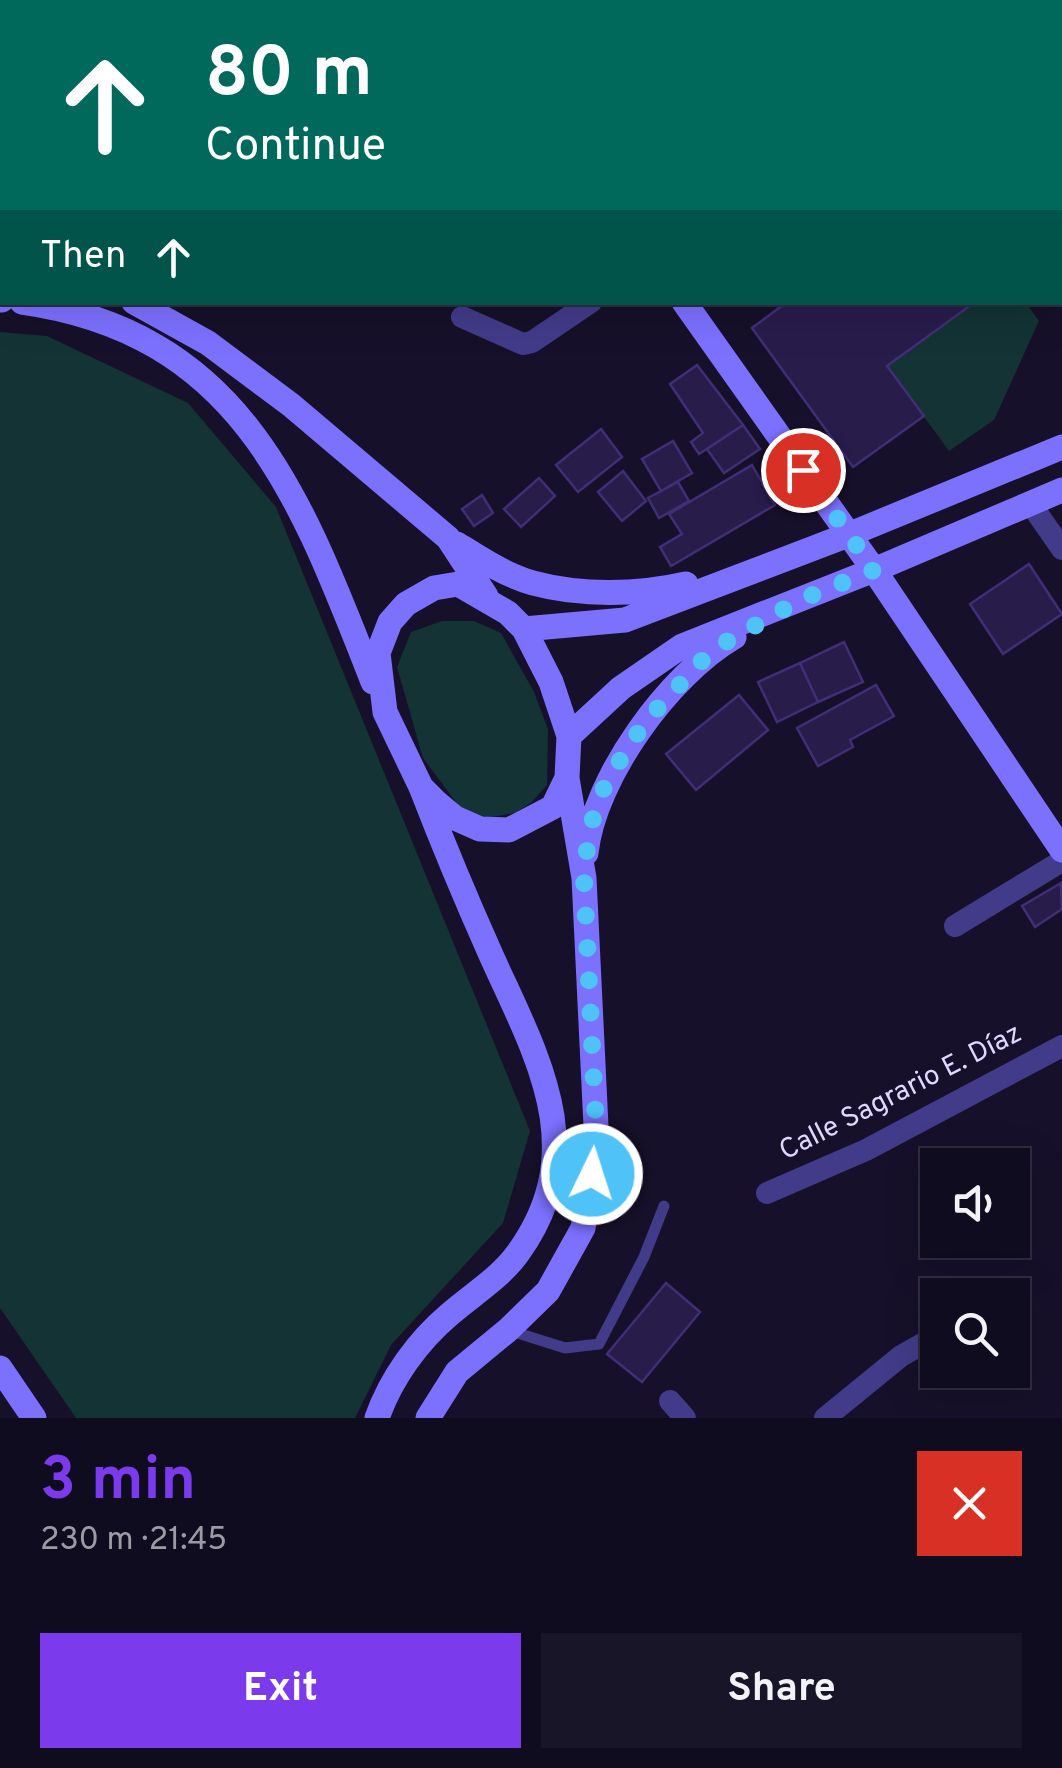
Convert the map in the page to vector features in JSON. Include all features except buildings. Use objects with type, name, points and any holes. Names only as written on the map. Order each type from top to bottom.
[{"type":"street","points":[[33,305],[108,325],[172,355],[209,384],[268,451],[310,528],[385,712],[422,786],[449,860],[544,1076],[554,1121],[554,1161],[547,1196],[532,1231],[499,1274],[427,1336],[406,1363],[377,1418]]},
{"type":"street","points":[[139,305],[208,343],[290,404],[448,538],[498,569],[534,583],[620,594],[658,590],[759,566]]},
{"type":"street","points":[[462,316],[524,344],[587,305]]},
{"type":"street","points":[[690,305],[1062,850]]},
{"type":"street","points":[[524,629],[625,620],[848,535],[1062,447]]},
{"type":"street","points":[[569,736],[621,688],[682,646],[1062,490]]},
{"type":"street","points":[[1030,503],[1062,549]]},
{"type":"street","points":[[448,538],[489,600]]},
{"type":"street","points":[[385,712],[378,653],[390,622],[406,604],[434,588],[458,584],[489,600],[524,629],[551,682],[569,736],[567,778],[584,878],[597,1147],[583,1228],[548,1291],[457,1372],[428,1418]]},
{"type":"street","points":[[584,878],[589,830],[606,782],[645,722],[712,650],[800,600]]},
{"type":"street","points":[[422,786],[455,818],[480,829],[509,830],[553,807],[567,778]]},
{"type":"street","points":[[955,926],[1062,861]]},
{"type":"street","name":"Calle Sagrario E. Díaz","points":[[767,1193],[866,1150],[1062,1046]]},
{"type":"street","points":[[825,1418],[920,1345]]},
{"type":"street","points":[[0,1368],[34,1418]]},
{"type":"lane","points":[[508,1330],[565,1348],[600,1344],[644,1257],[664,1206]]},
{"type":"green space","points":[[972,305],[1027,305],[1039,321],[994,420],[949,451],[887,366]]},
{"type":"green space","points":[[0,332],[47,336],[188,403],[276,507],[530,1131],[503,1223],[391,1345],[355,1418],[76,1418],[0,1308]]},
{"type":"green space","points":[[442,621],[474,621],[501,633],[534,692],[548,729],[547,785],[515,813],[486,818],[464,813],[423,758],[397,667],[411,632]]},
{"type":"route","points":[[592,1174],[597,1147],[584,878],[589,830],[606,782],[645,722],[712,650],[800,600],[874,570],[803,470]]}]
